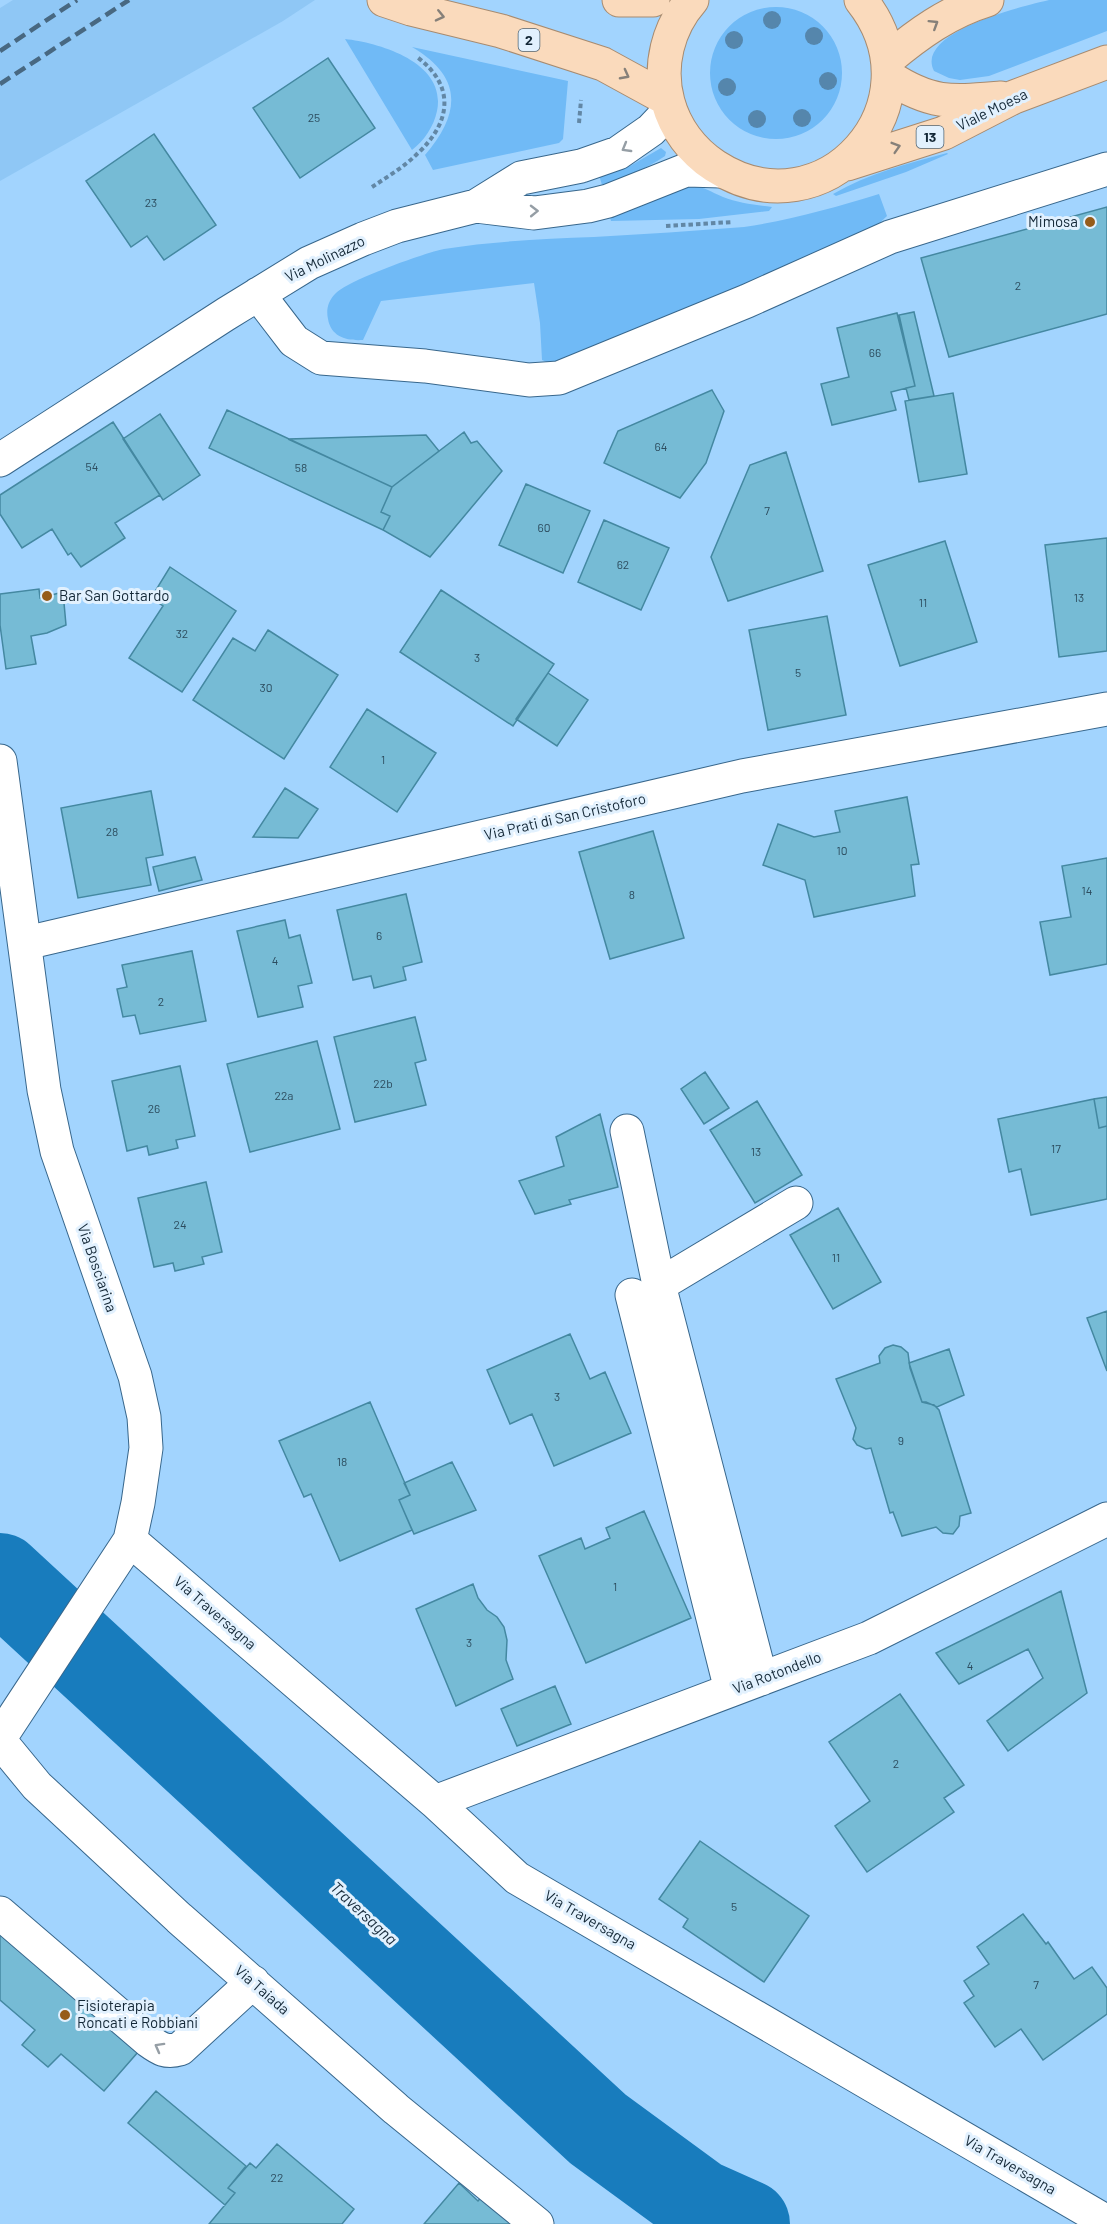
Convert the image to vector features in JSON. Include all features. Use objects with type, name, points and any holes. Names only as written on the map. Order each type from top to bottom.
[{"type":"main road","name":"2","points":[[384,0],[501,31],[603,64],[668,104]]},
{"type":"main road","points":[[619,0],[653,0]]},
{"type":"main road","points":[[692,0],[674,28],[666,51],[664,82],[668,104],[675,122],[691,146],[705,160],[722,171],[740,180],[782,186],[802,183],[841,166],[857,152],[870,136],[880,118],[887,98],[888,68],[883,36],[873,16],[861,0]]},
{"type":"main road","points":[[888,68],[927,28],[950,14],[987,0]]},
{"type":"main road","name":"Viale Moesa","points":[[841,166],[944,133],[1014,97],[1107,62]]},
{"type":"main road","points":[[888,68],[909,90],[927,97],[960,101],[1014,97]]},
{"type":"street","name":"Via Molinazzo","points":[[0,460],[309,263],[397,226],[476,206],[521,178],[581,165],[618,153],[651,130],[668,104]]},
{"type":"street","points":[[258,294],[294,341],[321,358],[413,365],[529,380],[559,378],[747,301],[890,237],[1107,169]]},
{"type":"street","points":[[476,206],[534,213],[588,206],[608,201],[686,170],[722,171]]},
{"type":"street","name":"Via Prati di San Cristoforo","points":[[26,943],[742,776],[1107,709]]},
{"type":"street","name":"Via Bosciarina","points":[[0,761],[44,1090],[57,1151],[135,1376],[144,1417],[146,1448],[130,1540],[108,1570],[0,1739]]},
{"type":"street","points":[[627,1131],[645,1290],[731,1690]]},
{"type":"street","points":[[645,1290],[796,1203]]},
{"type":"street","points":[[645,1290],[761,1679]]},
{"type":"street","name":"Via Rotondello","points":[[435,1802],[869,1638],[1107,1519]]},
{"type":"street","name":"Via Traversagna","points":[[130,1540],[435,1802],[517,1878],[1107,2222]]},
{"type":"street","name":"Via Taiada","points":[[0,1739],[37,1786],[179,1918],[396,2109],[537,2224]]},
{"type":"street","points":[[0,1913],[149,2041],[169,2052],[180,2049],[253,1982]]},
{"type":"path","points":[[371,188],[416,155],[433,137],[442,118],[445,99],[440,80],[425,62],[410,52]]},
{"type":"path","points":[[578,134],[582,90]]},
{"type":"path","points":[[661,227],[737,222]]},
{"type":"shaded area","points":[[13,0],[315,0],[283,21],[0,181],[0,8]]},
{"type":"shaded area","points":[[1049,0],[1107,0],[1107,31],[989,76],[960,80],[934,71],[932,57],[940,44],[955,33],[996,15]]},
{"type":"shaded area","points":[[776,7],[801,12],[823,26],[837,48],[842,73],[837,98],[823,120],[801,134],[776,139],[751,134],[729,120],[715,98],[710,73],[715,48],[729,26],[751,12]]},
{"type":"shaded area","points":[[345,39],[376,45],[408,58],[422,68],[432,80],[437,94],[436,117],[428,133],[412,150]]},
{"type":"shaded area","points":[[412,47],[568,81],[563,139],[559,143],[433,170],[425,155],[445,125],[450,110],[451,96],[448,83],[441,71]]},
{"type":"shaded area","points":[[661,148],[666,152],[665,156],[658,161],[635,173],[602,185],[599,175],[630,166]]},
{"type":"shaded area","points":[[947,153],[906,172],[836,196],[833,194],[874,175]]},
{"type":"shaded area","points":[[690,185],[735,201],[772,207],[769,211],[699,219],[611,221],[609,213]]},
{"type":"shaded area","points":[[879,194],[887,216],[866,236],[556,366],[542,360],[540,323],[534,283],[381,301],[363,340],[351,340],[336,334],[328,319],[329,303],[342,288],[386,268],[444,249],[519,241],[744,227],[812,213]]},
{"type":"building","points":[[328,58],[375,128],[300,178],[253,108]]},
{"type":"building","points":[[154,134],[216,225],[164,260],[147,236],[131,247],[86,181]]},
{"type":"building","points":[[1107,207],[1107,314],[949,357],[921,258]]},
{"type":"building","points":[[914,312],[934,396],[909,400],[906,388],[915,386],[899,315]]},
{"type":"building","points":[[897,313],[915,386],[891,392],[896,410],[832,425],[821,384],[849,377],[837,328]]},
{"type":"building","points":[[712,390],[724,411],[706,463],[680,498],[604,463],[618,431]]},
{"type":"building","points":[[953,393],[967,474],[919,482],[905,401]]},
{"type":"building","points":[[227,410],[392,487],[381,512],[390,516],[383,530],[209,448]]},
{"type":"building","points":[[160,414],[200,475],[163,500],[123,439]]},
{"type":"building","points":[[113,422],[160,495],[115,523],[125,538],[81,567],[71,553],[68,555],[52,529],[22,548],[0,514],[0,495]]},
{"type":"building","points":[[464,432],[471,443],[477,441],[502,471],[430,557],[383,530],[390,516],[381,512],[392,487]]},
{"type":"building","points":[[426,435],[439,451],[392,487],[288,439]]},
{"type":"building","points":[[786,452],[823,571],[728,601],[711,557],[750,465]]},
{"type":"building","points":[[526,484],[590,511],[563,573],[499,545]]},
{"type":"building","points":[[604,520],[669,548],[641,610],[578,582]]},
{"type":"building","points":[[1107,538],[1107,651],[1059,657],[1045,545]]},
{"type":"building","points":[[945,541],[977,642],[900,666],[868,565]]},
{"type":"building","points":[[170,567],[236,611],[182,692],[129,658],[163,606],[151,598]]},
{"type":"building","points":[[39,589],[40,598],[63,592],[66,625],[47,633],[31,636],[36,664],[6,669],[0,625],[0,594]]},
{"type":"building","points":[[441,590],[554,664],[513,726],[400,652]]},
{"type":"building","points":[[827,616],[846,715],[768,730],[749,630]]},
{"type":"building","points":[[268,630],[338,675],[284,759],[193,700],[233,638],[255,651]]},
{"type":"building","points":[[548,673],[588,700],[557,746],[516,719]]},
{"type":"building","points":[[367,709],[436,753],[397,812],[330,767]]},
{"type":"building","points":[[285,788],[318,809],[298,838],[253,837]]},
{"type":"building","points":[[151,791],[163,855],[146,858],[151,885],[78,898],[61,808]]},
{"type":"building","points":[[907,797],[919,864],[911,865],[915,896],[814,917],[805,880],[763,865],[778,824],[814,837],[840,832],[835,811]]},
{"type":"building","points":[[653,831],[684,938],[610,959],[579,852]]},
{"type":"building","points":[[195,857],[202,880],[159,891],[153,867]]},
{"type":"building","points":[[1107,858],[1107,964],[1050,975],[1040,922],[1071,917],[1062,866]]},
{"type":"building","points":[[406,894],[422,962],[403,967],[406,980],[374,988],[371,976],[353,980],[337,910]]},
{"type":"building","points":[[285,920],[289,938],[300,935],[312,983],[298,986],[303,1007],[258,1017],[237,931]]},
{"type":"building","points":[[192,951],[206,1021],[140,1034],[135,1015],[123,1017],[117,989],[127,987],[122,965]]},
{"type":"building","points":[[415,1017],[426,1060],[415,1063],[426,1105],[355,1122],[334,1037]]},
{"type":"building","points":[[317,1041],[340,1129],[250,1152],[227,1064]]},
{"type":"building","points":[[180,1066],[195,1136],[176,1140],[178,1148],[149,1155],[147,1146],[127,1151],[112,1081]]},
{"type":"building","points":[[705,1072],[729,1108],[704,1124],[681,1089]]},
{"type":"building","points":[[1107,1097],[1107,1126],[1099,1128],[1094,1099]]},
{"type":"building","points":[[1094,1099],[1099,1128],[1107,1126],[1107,1199],[1031,1215],[1021,1169],[1009,1172],[998,1119]]},
{"type":"building","points":[[757,1101],[802,1175],[755,1203],[710,1130]]},
{"type":"building","points":[[600,1114],[618,1187],[569,1200],[571,1204],[535,1214],[519,1181],[564,1166],[556,1137]]},
{"type":"building","points":[[206,1182],[222,1252],[202,1257],[204,1264],[175,1271],[173,1263],[154,1267],[138,1198]]},
{"type":"building","points":[[838,1208],[881,1282],[833,1309],[790,1235]]},
{"type":"building","points":[[1107,1311],[1107,1371],[1087,1318]]},
{"type":"building","points":[[570,1334],[590,1379],[605,1372],[631,1433],[554,1466],[532,1414],[510,1424],[487,1370]]},
{"type":"building","points":[[893,1345],[901,1347],[908,1353],[910,1368],[922,1402],[934,1405],[939,1410],[971,1513],[960,1516],[959,1526],[953,1534],[943,1533],[936,1527],[902,1536],[893,1512],[890,1513],[871,1448],[866,1449],[857,1445],[853,1439],[856,1428],[836,1379],[880,1363],[879,1356],[885,1348]]},
{"type":"building","points":[[949,1349],[964,1395],[937,1407],[922,1402],[909,1363]]},
{"type":"building","points":[[370,1402],[410,1495],[399,1500],[412,1530],[340,1561],[311,1494],[304,1497],[279,1441]]},
{"type":"building","points":[[452,1462],[476,1510],[414,1534],[399,1500],[410,1495],[404,1483]]},
{"type":"building","points":[[644,1511],[691,1618],[586,1663],[539,1556],[581,1538],[585,1549],[610,1538],[606,1528]]},
{"type":"building","points":[[473,1584],[478,1598],[504,1627],[507,1640],[506,1660],[513,1679],[456,1706],[416,1609]]},
{"type":"building","points":[[1061,1591],[1087,1693],[1008,1751],[987,1721],[1043,1678],[1028,1649],[959,1684],[936,1653]]},
{"type":"building","points":[[555,1686],[571,1724],[517,1746],[501,1709]]},
{"type":"building","points":[[900,1694],[964,1785],[944,1798],[954,1812],[867,1872],[835,1826],[870,1801],[829,1742]]},
{"type":"building","points":[[700,1841],[809,1916],[764,1982],[683,1927],[688,1919],[659,1899]]},
{"type":"building","points":[[1023,1914],[1046,1944],[1048,1942],[1074,1979],[1092,1967],[1107,1988],[1107,2014],[1043,2060],[1021,2029],[995,2047],[964,2003],[974,1996],[964,1981],[989,1964],[977,1947]]},
{"type":"building","name":"Fisioterapia Roncati e Robbiani","points":[[0,1924],[145,2044],[104,2091],[61,2054],[48,2067],[22,2045],[35,2030],[0,2000]]},
{"type":"building","points":[[156,2091],[246,2166],[228,2188],[235,2193],[225,2205],[128,2123]]},
{"type":"building","points":[[277,2144],[354,2209],[342,2224],[209,2224],[235,2193],[228,2188],[250,2163],[256,2168]]},
{"type":"building","points":[[459,2183],[478,2201],[486,2192],[523,2224],[424,2224]]},
{"type":"waterway","name":"Traversagna","points":[[0,1577],[598,2129],[699,2203],[746,2224]]},
{"type":"railway","points":[[0,51],[77,0]]},
{"type":"railway","points":[[0,84],[129,0]]},
{"type":"place","name":"Mimosa","points":[[1090,222]]},
{"type":"place","name":"Bar San Gottardo","points":[[47,596]]},
{"type":"place","name":"Fisioterapia Roncati e Robbiani","points":[[65,2015]]}]
